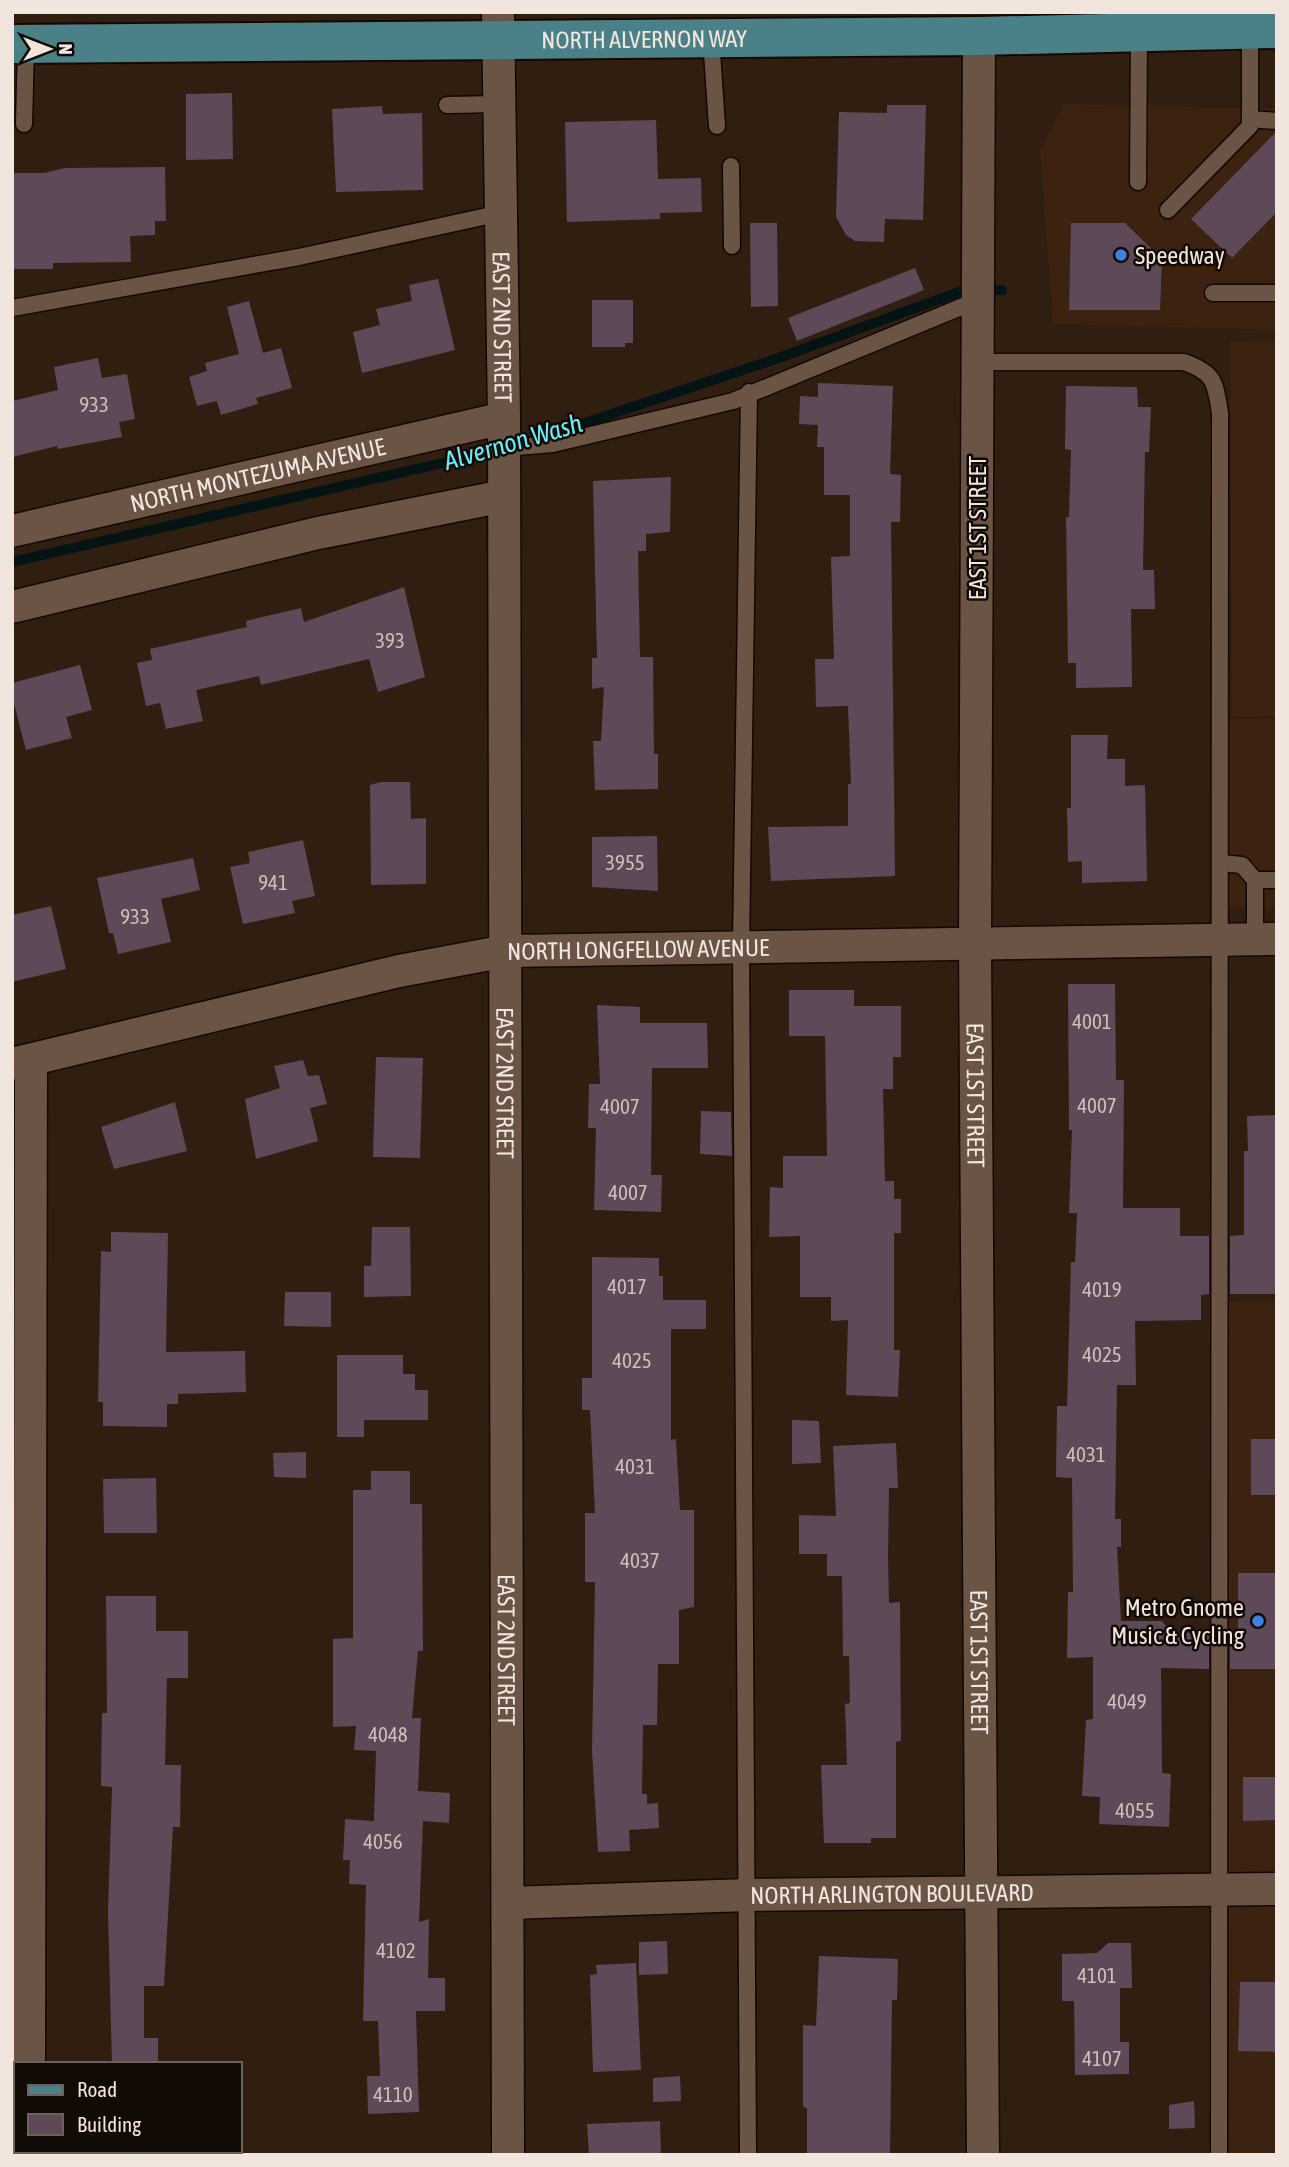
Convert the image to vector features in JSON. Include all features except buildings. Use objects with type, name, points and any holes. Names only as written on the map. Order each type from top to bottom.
[{"type":"main road","name":"NORTH ALVERNON WAY","points":[[19,44],[498,25],[711,38],[979,36],[1263,29]]},
{"type":"street","name":"EAST 2ND STREET","points":[[498,25],[504,433],[508,2155]]},
{"type":"street","name":"EAST 1ST STREET","points":[[979,36],[975,943],[984,1892],[983,2155]]},
{"type":"street","name":"NORTH MONTEZUMA AVENUE","points":[[12,531],[504,433]]},
{"type":"street","points":[[12,607],[318,533],[504,496]]},
{"type":"street","name":"NORTH LONGFELLOW AVENUE","points":[[21,1062],[399,971],[506,951],[1266,939]]},
{"type":"street","points":[[21,1062],[29,2062]]},
{"type":"street","name":"NORTH ARLINGTON BOULEVARD","points":[[509,1903],[748,1895],[1277,1889]]},
{"type":"lane","points":[[1168,210],[1250,126],[1263,29]]},
{"type":"lane","points":[[1138,183],[1139,32]]},
{"type":"lane","points":[[711,38],[717,126]]},
{"type":"lane","points":[[19,44],[24,124]]},
{"type":"lane","points":[[447,104],[500,104]]},
{"type":"lane","points":[[1250,119],[1277,121]]},
{"type":"lane","points":[[731,166],[732,246]]},
{"type":"lane","points":[[12,308],[299,257],[501,213]]},
{"type":"lane","points":[[1213,293],[1277,293]]},
{"type":"lane","points":[[504,433],[553,444],[733,401],[749,392],[978,300]]},
{"type":"lane","points":[[978,362],[1184,362],[1203,369],[1216,383],[1220,413],[1222,939],[1217,1890],[1219,2155]]},
{"type":"lane","points":[[748,2155],[741,948],[749,392]]},
{"type":"lane","points":[[1221,863],[1242,865],[1255,880],[1266,939]]},
{"type":"lane","points":[[1255,880],[1277,880]]},
{"type":"shaded area","points":[[1064,104],[1277,109],[1277,330],[1053,324],[1040,150]]},
{"type":"shaded area","points":[[1277,341],[1277,716],[1232,717],[1230,342]]},
{"type":"shaded area","points":[[1277,718],[1277,907],[1234,909],[1227,904],[1230,719]]},
{"type":"shaded area","points":[[1277,1301],[1277,2155],[1226,2155],[1225,1302]]},
{"type":"waterway","name":"Alvernon Wash","points":[[534,440],[773,360],[962,291],[1002,290]]},
{"type":"waterway","name":"Alvernon Wash","points":[[12,562],[499,450]]},
{"type":"place","name":"Speedway","points":[[1121,255]]},
{"type":"place","name":"Metro Gnome Music & Cycling","points":[[1258,1621]]}]
